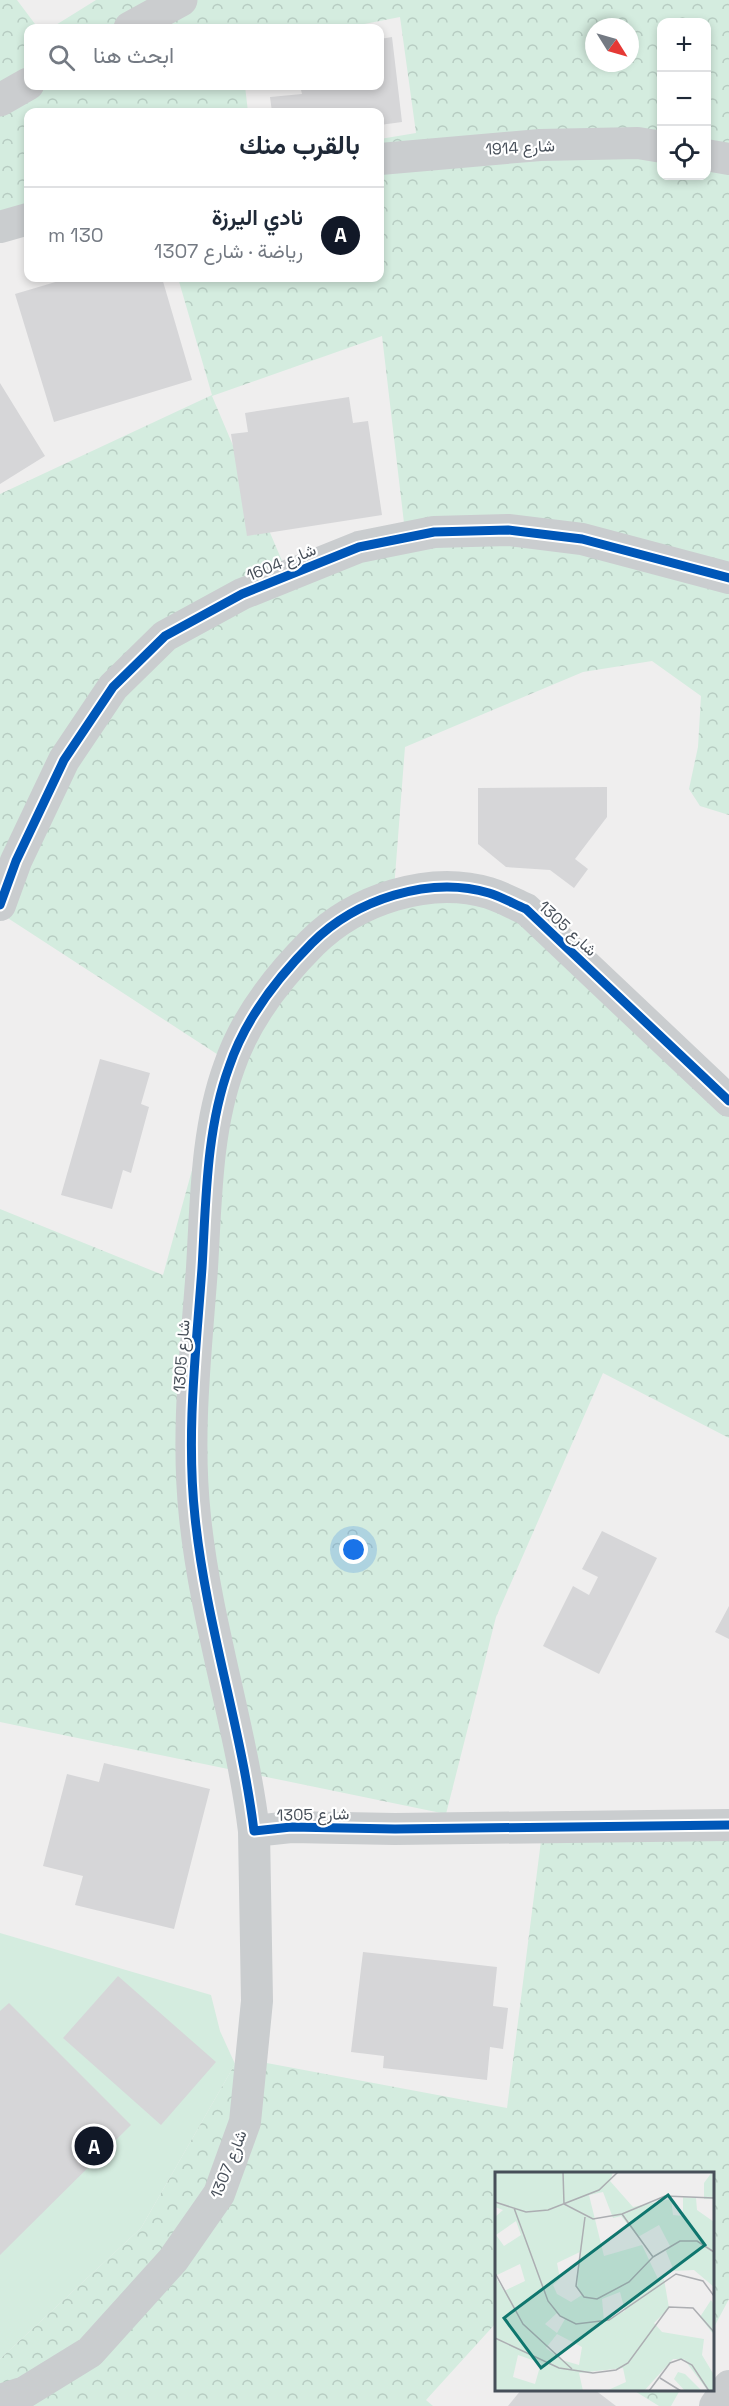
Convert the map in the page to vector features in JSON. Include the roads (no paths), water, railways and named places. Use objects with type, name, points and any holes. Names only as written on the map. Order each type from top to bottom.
[{"type":"main road","points":[[136,24],[181,0]]},
{"type":"main road","points":[[0,100],[24,86]]},
{"type":"street","name":"شارع 1914","points":[[384,159],[540,145],[638,143],[657,146]]},
{"type":"street","points":[[711,156],[729,159]]},
{"type":"street","points":[[0,227],[24,220]]},
{"type":"street","name":"شارع 1604","points":[[0,905],[16,861],[64,760],[113,687],[165,636],[242,594],[358,548],[434,532],[455,531],[508,530],[582,539],[729,578]]},
{"type":"street","name":"شارع 1305","points":[[729,1101],[526,909],[488,893],[450,888],[415,891],[369,903],[330,924],[290,964],[254,1013],[228,1067],[213,1135],[190,1434],[195,1518],[218,1660],[246,1774],[254,1831],[291,1827],[395,1829],[729,1826]]},
{"type":"street","name":"شارع 1307","points":[[0,2400],[25,2392],[90,2352],[173,2260],[219,2194],[244,2122],[257,2001],[254,1831]]},
{"type":"street","points":[[715,2406],[729,2386]]},
{"type":"place","name":"نادي اليرزة","points":[[94,2146]]}]
